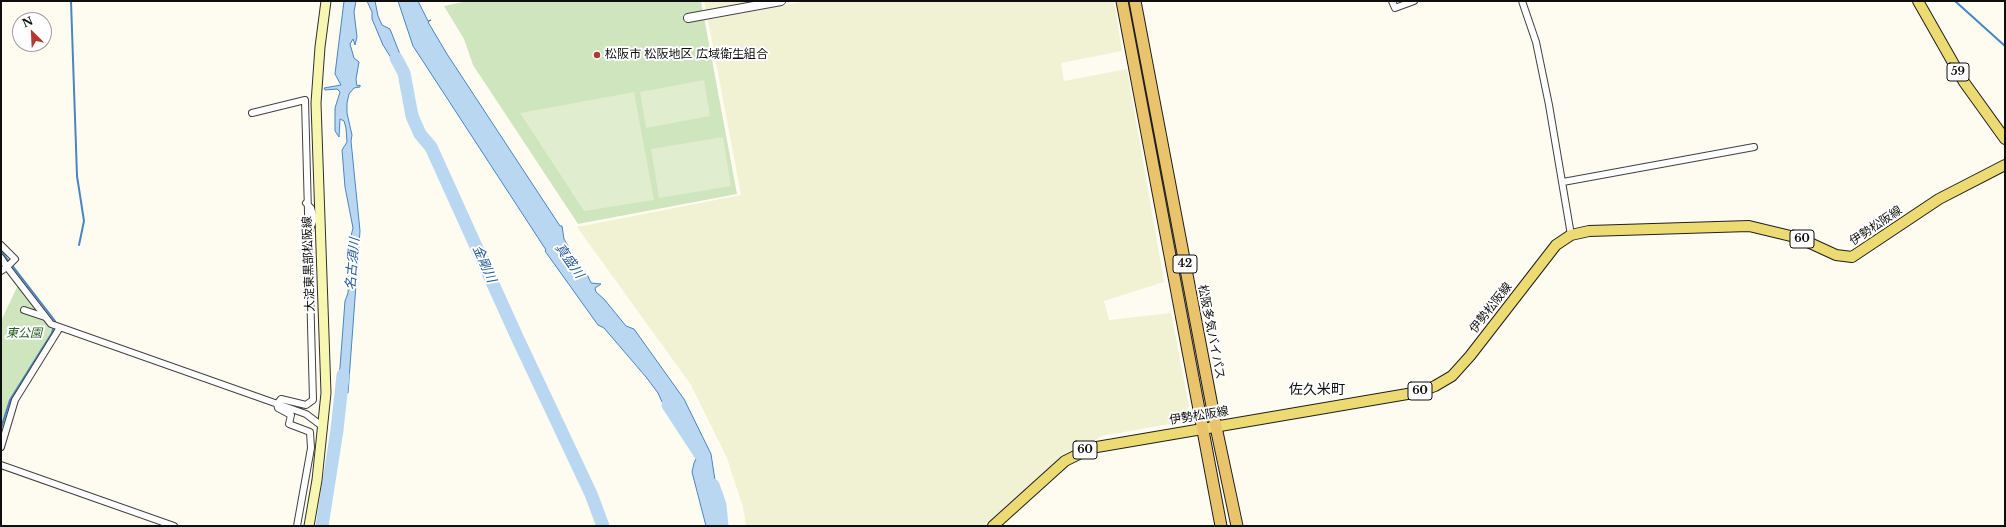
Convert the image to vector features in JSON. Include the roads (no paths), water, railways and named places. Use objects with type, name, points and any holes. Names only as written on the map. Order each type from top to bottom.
[{"type":"highway","name":"42","points":[[1122,1],[1202,429],[1222,526]]},
{"type":"highway","name":"松阪多気バイパス","points":[[1135,1],[1216,427],[1237,526]]},
{"type":"main road","name":"大淀東黒部松阪線","points":[[309,526],[317,480],[326,393],[317,219],[316,103],[320,47],[326,1]]},
{"type":"main road","name":"59","points":[[1918,1],[1964,82],[2005,139]]},
{"type":"main road","name":"伊勢松阪線","points":[[993,526],[1062,464],[1078,453],[1103,445],[1419,392],[1434,386],[1452,376],[1470,356],[1556,245],[1571,235],[1589,232],[1749,226],[1799,238],[1836,255],[1852,257],[1939,199],[2005,165]]},
{"type":"street","points":[[688,18],[781,1]]},
{"type":"street","points":[[1392,1],[1395,8],[1414,1]]},
{"type":"street","points":[[1522,1],[1536,42],[1563,182],[1571,235]]},
{"type":"street","points":[[252,113],[305,100],[306,203],[313,400],[306,406],[281,399],[277,404]]},
{"type":"street","points":[[1563,182],[1754,147]]},
{"type":"street","points":[[306,203],[311,208],[317,219],[308,234]]},
{"type":"street","points":[[1,245],[14,260],[1,271]]},
{"type":"street","points":[[1,258],[51,324],[306,414],[322,426]]},
{"type":"street","points":[[24,310],[45,317]]},
{"type":"street","points":[[1,447],[15,400],[59,328]]},
{"type":"street","points":[[277,404],[278,408],[291,415],[289,424],[310,432],[311,448],[297,526]]},
{"type":"street","points":[[1,465],[174,526]]},
{"type":"water","points":[[344,1],[356,1],[354,12],[357,37],[355,45],[353,39],[350,44],[354,58],[359,62],[356,79],[357,86],[360,85],[360,87],[354,88],[349,94],[347,113],[352,135],[351,141],[360,231],[348,393],[336,393],[340,367],[345,301],[348,293],[350,240],[353,228],[345,187],[342,150],[347,142],[344,121],[340,119],[339,137],[335,131],[335,108],[340,92],[337,89],[325,90],[324,88],[341,85],[335,74]]},
{"type":"water","points":[[367,1],[375,1],[378,16],[382,25],[390,29],[407,72],[401,74],[383,45],[372,19],[372,12]]},
{"type":"water","points":[[398,1],[418,1],[428,21],[431,20],[428,22],[447,54],[560,226],[562,226],[564,239],[578,263],[586,272],[591,283],[601,284],[595,288],[596,292],[604,299],[626,326],[634,329],[684,399],[711,454],[722,526],[706,526],[692,472],[698,455],[689,431],[662,402],[658,393],[646,377],[604,328],[598,325],[545,251],[546,250],[413,46]]},
{"type":"waterway","points":[[71,1],[77,176],[84,221],[79,245]]},
{"type":"waterway","points":[[1955,1],[2005,46]]},
{"type":"waterway","name":"金剛川","points":[[396,58],[404,73],[412,116],[420,134],[431,147],[517,337],[591,494],[603,526]]},
{"type":"waterway","points":[[1,251],[55,321],[52,333],[10,400],[1,428]]},
{"type":"waterway","name":"名古須川","points":[[322,526],[337,430],[343,375]]},
{"type":"waterway","name":"真盛川","points":[[668,405],[700,454]]},
{"type":"waterway","name":"真盛川","points":[[713,485],[720,505],[722,526]]},
{"type":"place","name":"松阪市 松阪地区 広域衛生組合","points":[[597,55]]},
{"type":"district","name":"佐久米町","points":[[1317,390]]},
{"type":"park label","name":"東公園","points":[[24,334]]}]
